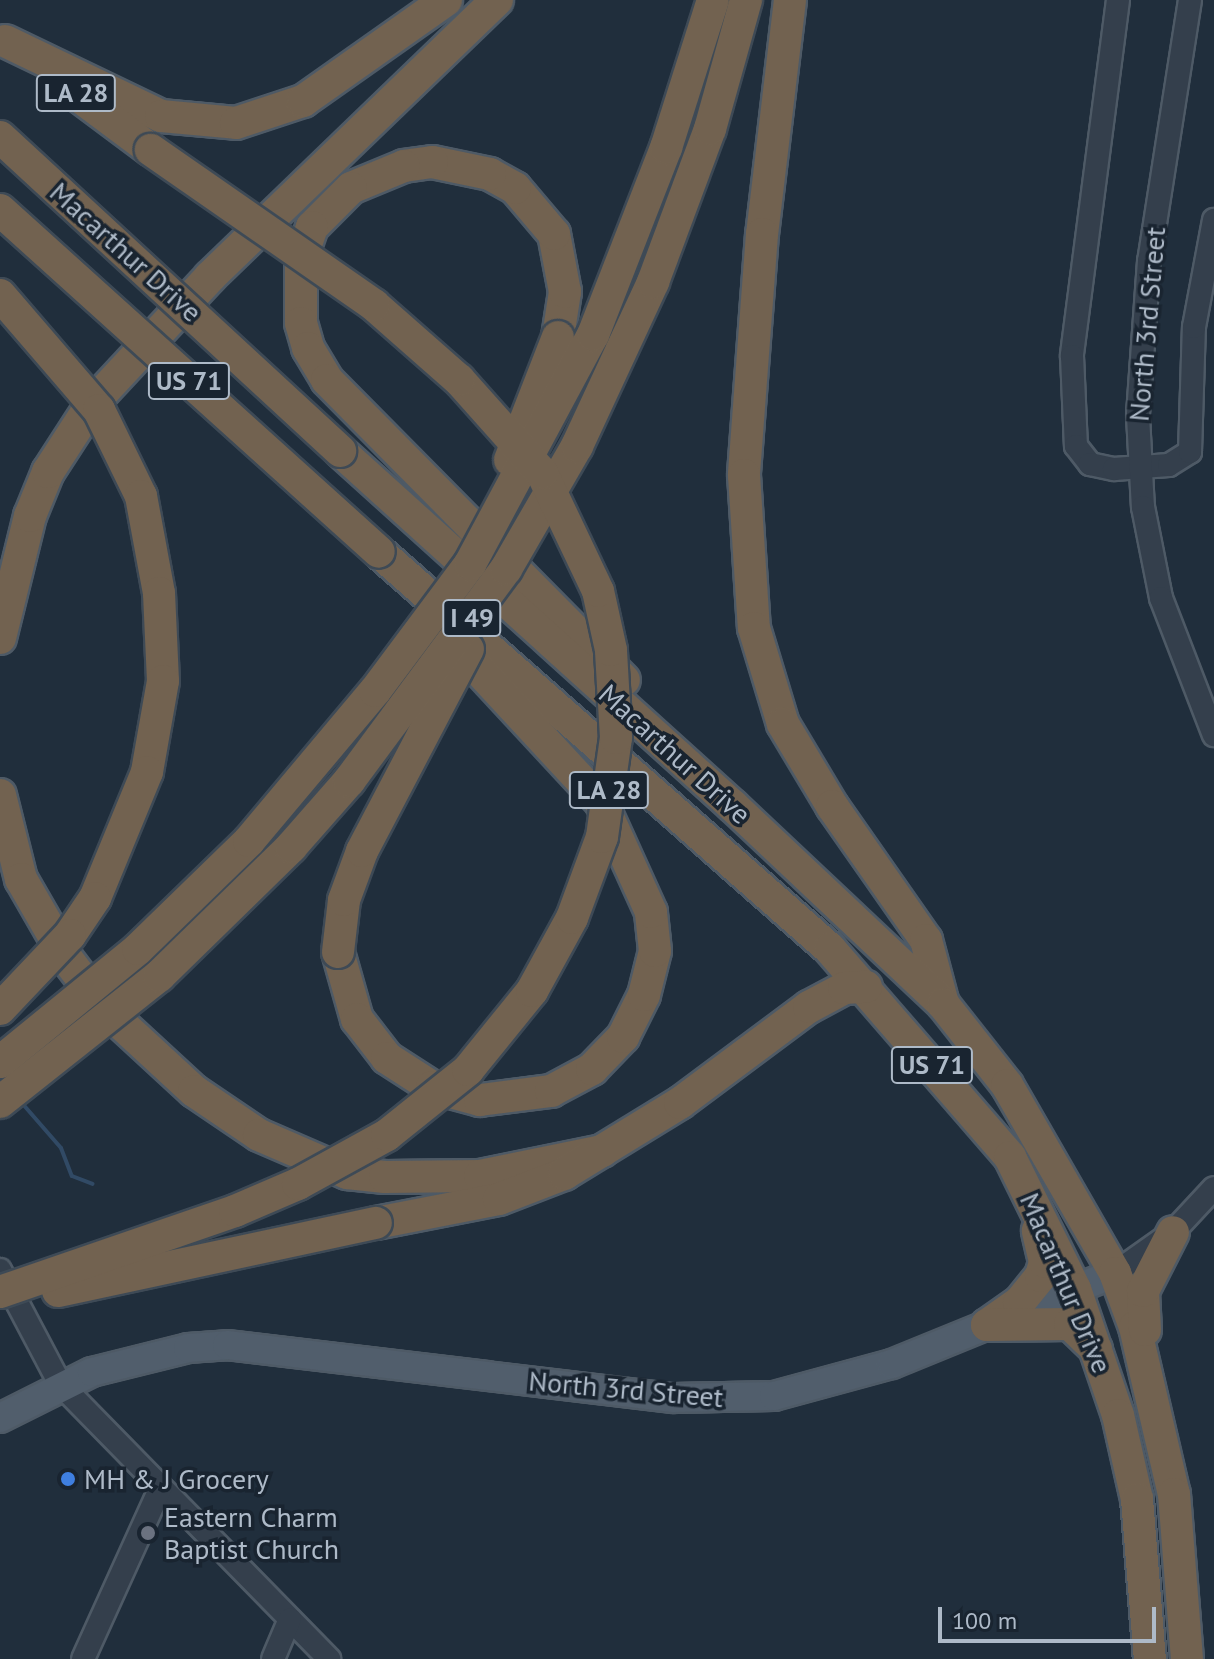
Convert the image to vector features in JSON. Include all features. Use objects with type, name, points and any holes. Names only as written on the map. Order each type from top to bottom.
[{"type":"highway","points":[[3,39],[161,116],[236,123],[280,112],[314,95],[446,0]]},
{"type":"highway","points":[[0,638],[30,516],[48,472],[86,413],[210,277],[497,0]]},
{"type":"highway","name":"I 49","points":[[0,1062],[138,949],[249,841],[375,691],[470,564],[593,335],[666,148],[713,0]]},
{"type":"highway","name":"I 49","points":[[0,1102],[159,976],[291,847],[349,781],[506,569],[577,446],[653,282],[710,129],[746,0]]},
{"type":"highway","points":[[790,0],[762,234],[744,475],[748,570],[767,684],[803,763],[926,940],[943,1004]]},
{"type":"highway","name":"LA 28","points":[[0,1292],[235,1211],[298,1184],[387,1135],[468,1070],[532,991],[593,868],[608,797],[617,704],[598,591],[577,539],[542,473],[502,425],[374,305],[3,39]]},
{"type":"highway","name":"Macarthur Drive","points":[[0,137],[340,451],[733,806],[943,1004],[1007,1085],[1115,1273],[1149,1374],[1172,1480]]},
{"type":"highway","points":[[470,564],[558,337],[565,292],[554,234],[522,195],[490,174],[432,162],[404,166],[351,188],[312,227],[301,259],[301,323],[308,348],[327,380],[700,757],[733,806]]},
{"type":"highway","name":"Macarthur Drive","points":[[0,210],[380,553],[830,949],[1010,1157],[1075,1289],[1101,1356],[1137,1499],[1150,1659]]},
{"type":"highway","points":[[0,295],[74,376],[120,450],[144,511],[163,636],[163,681],[147,772],[113,862],[70,935],[0,1009]]},
{"type":"highway","points":[[380,553],[405,589],[601,802],[644,888],[655,951],[636,1016],[610,1053],[574,1081],[507,1101],[456,1096],[411,1076],[387,1058],[357,1019],[338,952],[344,900],[362,851],[506,569]]},
{"type":"highway","points":[[0,795],[21,879],[67,959],[105,1009],[194,1091],[259,1135],[347,1173],[385,1177],[480,1176],[602,1151]]},
{"type":"highway","points":[[0,1303],[499,1199],[564,1174],[680,1103],[809,1007],[844,988],[866,987]]},
{"type":"highway","points":[[987,1325],[1032,1290],[1045,1262],[1010,1157]]},
{"type":"highway","points":[[1172,1480],[1142,1308],[1148,1277],[1173,1232]]},
{"type":"highway","points":[[987,1325],[1070,1324],[1082,1330],[1101,1356]]},
{"type":"highway","name":"US 71","points":[[1172,1480],[1187,1659]]},
{"type":"main road","name":"North 3rd Street","points":[[0,1418],[60,1384],[152,1355],[246,1345],[650,1396],[734,1400],[814,1389],[987,1325],[1115,1273]]},
{"type":"street","points":[[1118,0],[1076,303],[1074,427],[1076,446],[1090,464],[1169,465],[1190,452],[1194,327],[1214,220]]},
{"type":"street","name":"North 3rd Street","points":[[1190,0],[1142,316],[1140,467],[1161,598],[1214,735]]},
{"type":"street","name":"North 3rd Street","points":[[1115,1273],[1173,1232],[1214,1188]]},
{"type":"street","points":[[0,1270],[60,1384],[329,1659]]},
{"type":"street","points":[[83,1659],[161,1487]]},
{"type":"street","points":[[273,1659],[290,1619]]},
{"type":"waterway","points":[[21,1102],[61,1148],[72,1176],[93,1184]]},
{"type":"place","name":"MH & J Grocery","points":[[68,1479]]},
{"type":"place","name":"Eastern Charm Baptist Church","points":[[148,1533]]}]
